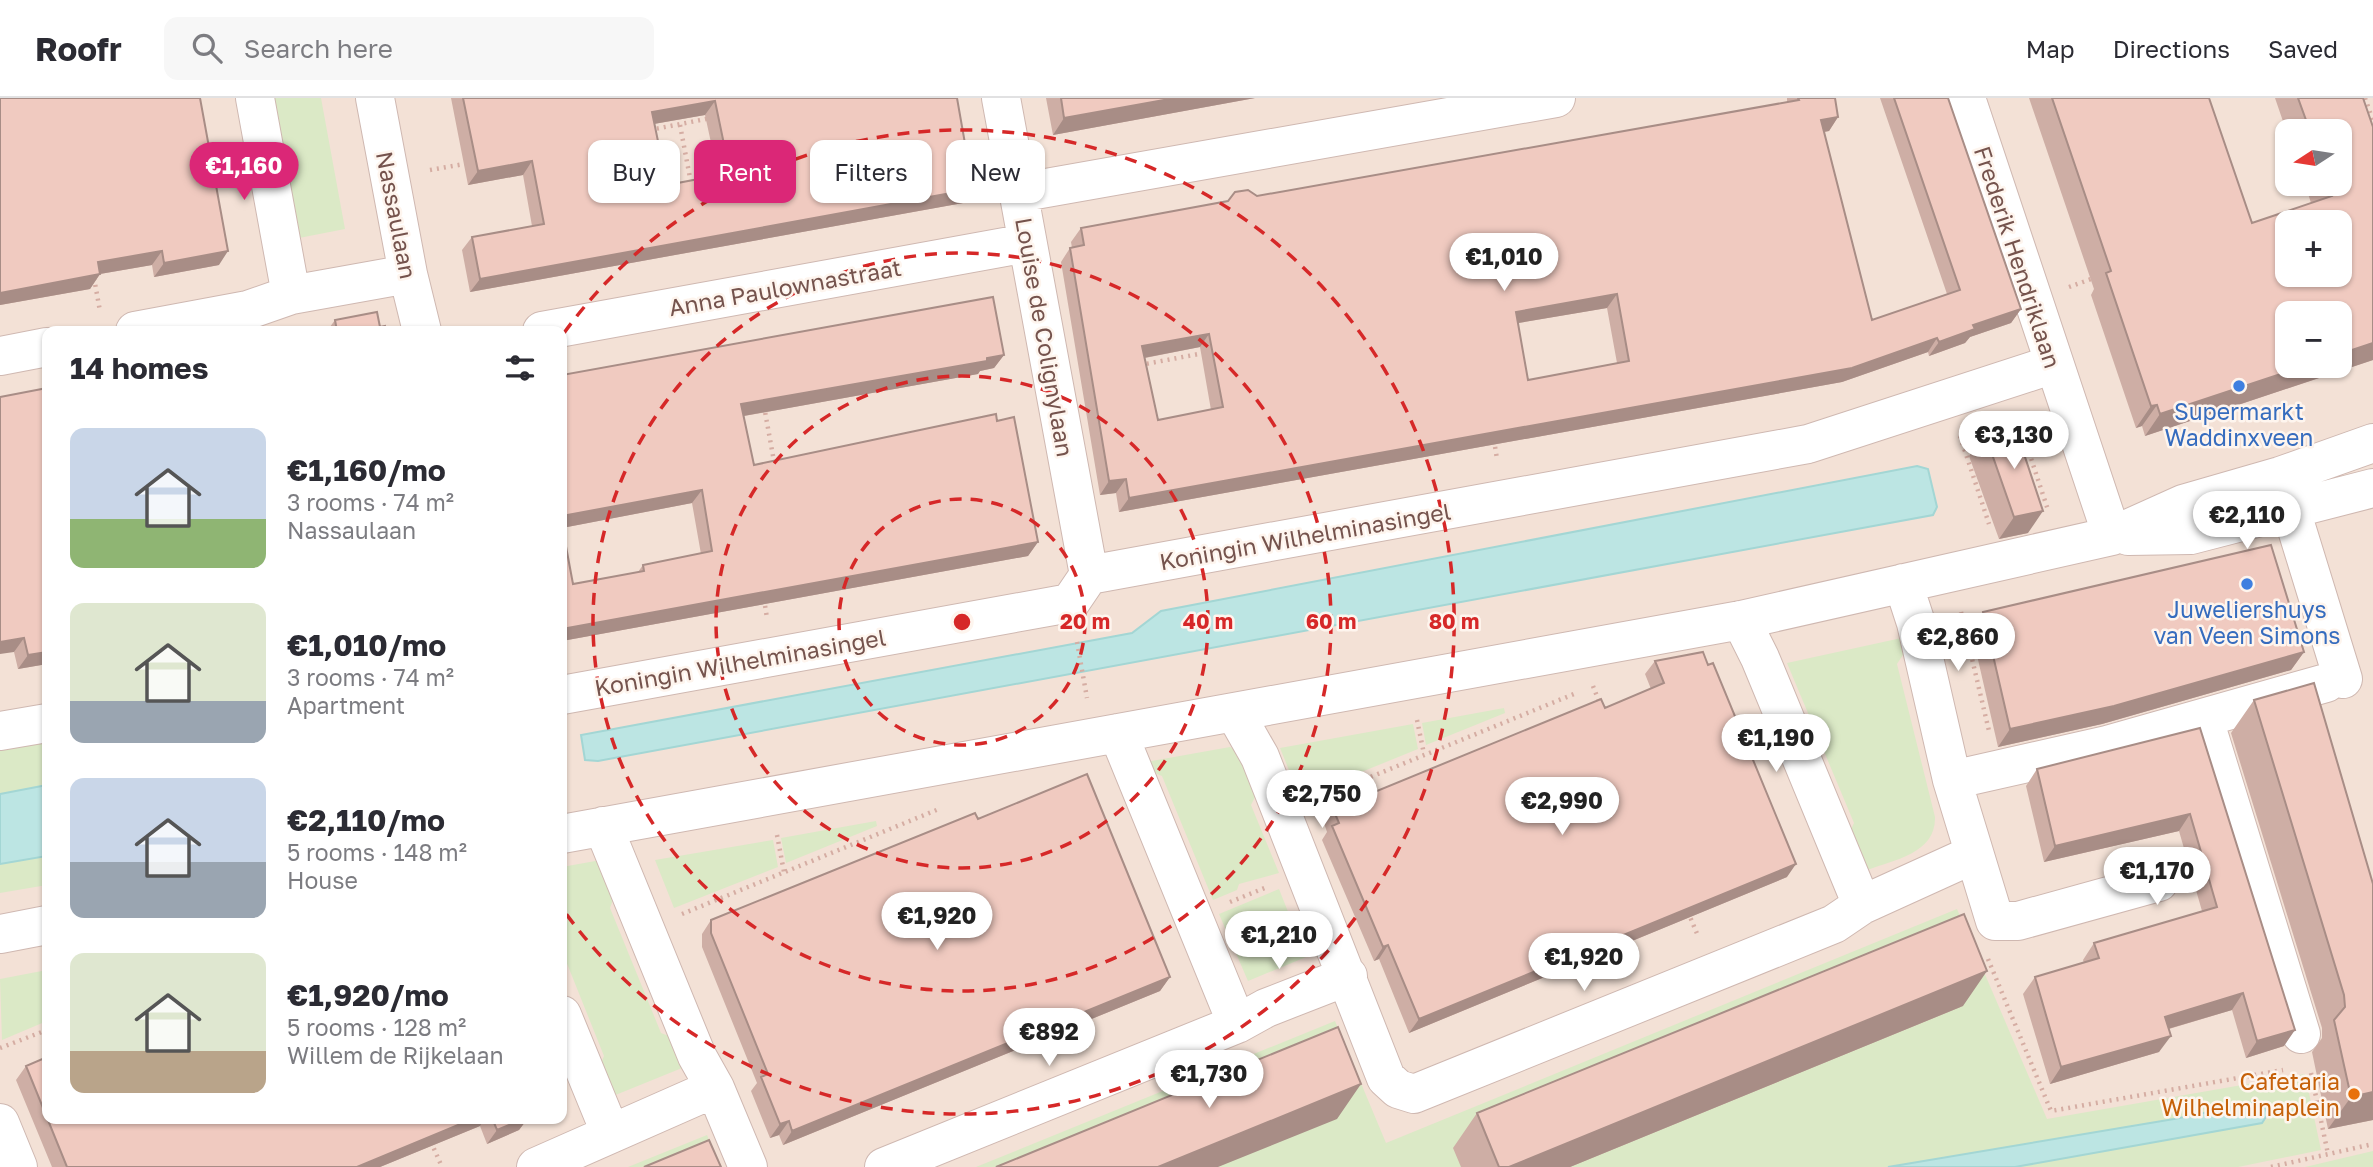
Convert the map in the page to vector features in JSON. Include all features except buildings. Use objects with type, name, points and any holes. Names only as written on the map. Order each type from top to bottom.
[{"type":"street","points":[[255,98],[291,295]]},
{"type":"street","name":"Nassaulaan","points":[[375,98],[408,274],[421,326]]},
{"type":"street","name":"Louise de Colignylaan","points":[[1001,98],[1009,140]]},
{"type":"street","points":[[1045,188],[1556,98]]},
{"type":"street","name":"Frederik Hendriklaan","points":[[1966,98],[2112,536]]},
{"type":"street","name":"Louise de Colignylaan","points":[[1020,203],[1089,575]]},
{"type":"street","name":"Anna Paulownastraat","points":[[567,326],[1027,243]]},
{"type":"street","points":[[118,324],[248,310],[291,295],[408,274]]},
{"type":"street","points":[[0,356],[42,348]]},
{"type":"street","name":"Koningin Wilhelminasingel","points":[[567,694],[1070,603],[1089,575],[1808,444],[2054,365]]},
{"type":"street","points":[[567,833],[1741,620],[2112,536],[2191,535],[2285,492],[2373,443]]},
{"type":"street","points":[[2285,492],[2373,488]]},
{"type":"street","points":[[1951,780],[2204,719],[2335,681],[2285,492]]},
{"type":"street","points":[[1903,583],[1916,622],[1951,780],[1972,855],[1995,921],[2018,921],[2160,882]]},
{"type":"street","points":[[1741,620],[1760,658],[1862,905]]},
{"type":"street","points":[[1235,713],[1260,757],[1386,1078],[1398,1090],[1414,1094],[1834,924],[1862,905],[1972,855]]},
{"type":"street","points":[[2204,719],[2301,1056]]},
{"type":"street","points":[[0,731],[42,724]]},
{"type":"street","points":[[1118,733],[1237,1024]]},
{"type":"street","points":[[603,827],[698,1056],[715,1088],[748,1167]]},
{"type":"street","points":[[0,934],[42,926]]},
{"type":"street","points":[[884,1167],[1237,1024],[1266,1008],[1348,976]]},
{"type":"street","points":[[567,1027],[610,1132]]},
{"type":"street","points":[[536,1167],[590,1145],[610,1132],[715,1088]]},
{"type":"street","points":[[0,1123],[18,1167]]},
{"type":"path","points":[[2365,98],[2373,121]]},
{"type":"path","points":[[641,132],[714,118],[712,108]]},
{"type":"path","points":[[680,125],[693,192]]},
{"type":"path","points":[[390,177],[482,161]]},
{"type":"path","points":[[94,276],[118,324]]},
{"type":"path","points":[[2032,300],[2096,278]]},
{"type":"path","points":[[1134,366],[1214,352]]},
{"type":"path","points":[[2005,380],[2050,518]]},
{"type":"path","points":[[1948,399],[1991,531]]},
{"type":"path","points":[[763,401],[775,468]]},
{"type":"path","points":[[1493,435],[1504,499]]},
{"type":"path","points":[[763,470],[788,465]]},
{"type":"path","points":[[762,591],[775,656]]},
{"type":"path","points":[[1961,612],[1998,770]]},
{"type":"path","points":[[1075,628],[1084,683]]},
{"type":"path","points":[[1586,649],[1593,687],[1603,710]]},
{"type":"path","points":[[1283,813],[1593,687]]},
{"type":"path","points":[[645,929],[942,808]]},
{"type":"path","points":[[1194,918],[1306,870]]},
{"type":"path","points":[[1683,900],[1714,972]]},
{"type":"path","points":[[1995,921],[1981,944],[2051,1111],[2301,1056],[2328,1154]]},
{"type":"path","points":[[1056,1014],[1085,1086]]},
{"type":"path","points":[[0,1048],[42,1032]]},
{"type":"path","points":[[426,1130],[442,1167]]},
{"type":"path","points":[[2272,1167],[2373,1144]]},
{"type":"shaded area","points":[[0,98],[2373,98],[2373,1167],[0,1167]]},
{"type":"green space","points":[[271,98],[321,98],[345,229],[299,238]]},
{"type":"green space","points":[[1906,637],[1908,647],[1897,664],[1935,817],[1934,829],[1929,839],[1912,853],[1867,870],[1846,840],[1854,823],[1787,663]]},
{"type":"green space","points":[[1504,708],[1505,713],[1426,745],[1422,723]]},
{"type":"green space","points":[[1413,724],[1418,749],[1300,797],[1280,748]]},
{"type":"green space","points":[[42,735],[42,786],[0,794],[0,743]]},
{"type":"green space","points":[[1230,747],[1246,755],[1260,787],[1251,805],[1279,873],[1239,884],[1237,890],[1213,900],[1162,776],[1150,771],[1146,762]]},
{"type":"green space","points":[[876,821],[877,826],[786,863],[781,838]]},
{"type":"green space","points":[[773,840],[778,867],[674,908],[655,860]]},
{"type":"green space","points":[[42,857],[42,886],[0,893],[0,864]]},
{"type":"green space","points":[[601,860],[617,889],[610,908],[661,1033],[679,1040],[682,1068],[613,1096],[597,1073],[604,1056],[567,964],[567,866]]},
{"type":"green space","points":[[1279,889],[1306,957],[1248,981],[1219,914]]},
{"type":"green space","points":[[1957,909],[2047,1119],[2305,1074],[2321,1150],[2238,1167],[2015,1167],[2262,1123],[2268,1118],[2257,1102],[2174,1119],[1888,1167],[976,1167],[1335,1021],[1386,1143]]},
{"type":"green space","points":[[42,971],[42,1023],[2,1040],[0,979]]},
{"type":"green space","points":[[707,1135],[721,1167],[628,1167]]},
{"type":"green space","points":[[2373,1151],[2373,1167],[2305,1167]]},
{"type":"water","points":[[1917,466],[1928,469],[1937,507],[1933,515],[598,761],[585,760],[581,735],[1132,633],[1161,611]]},
{"type":"water","points":[[42,786],[42,857],[0,864],[0,794]]},
{"type":"water","points":[[2257,1102],[2264,1106],[2268,1114],[2262,1123],[2015,1167],[1888,1167],[2174,1119]]},
{"type":"place","name":"Supermarkt Waddinxveen","points":[[2239,386]]},
{"type":"place","name":"Juweliershuys van Veen Simons","points":[[2247,584]]},
{"type":"place","name":"Cafetaria Wilhelminaplein","points":[[2354,1094]]}]
